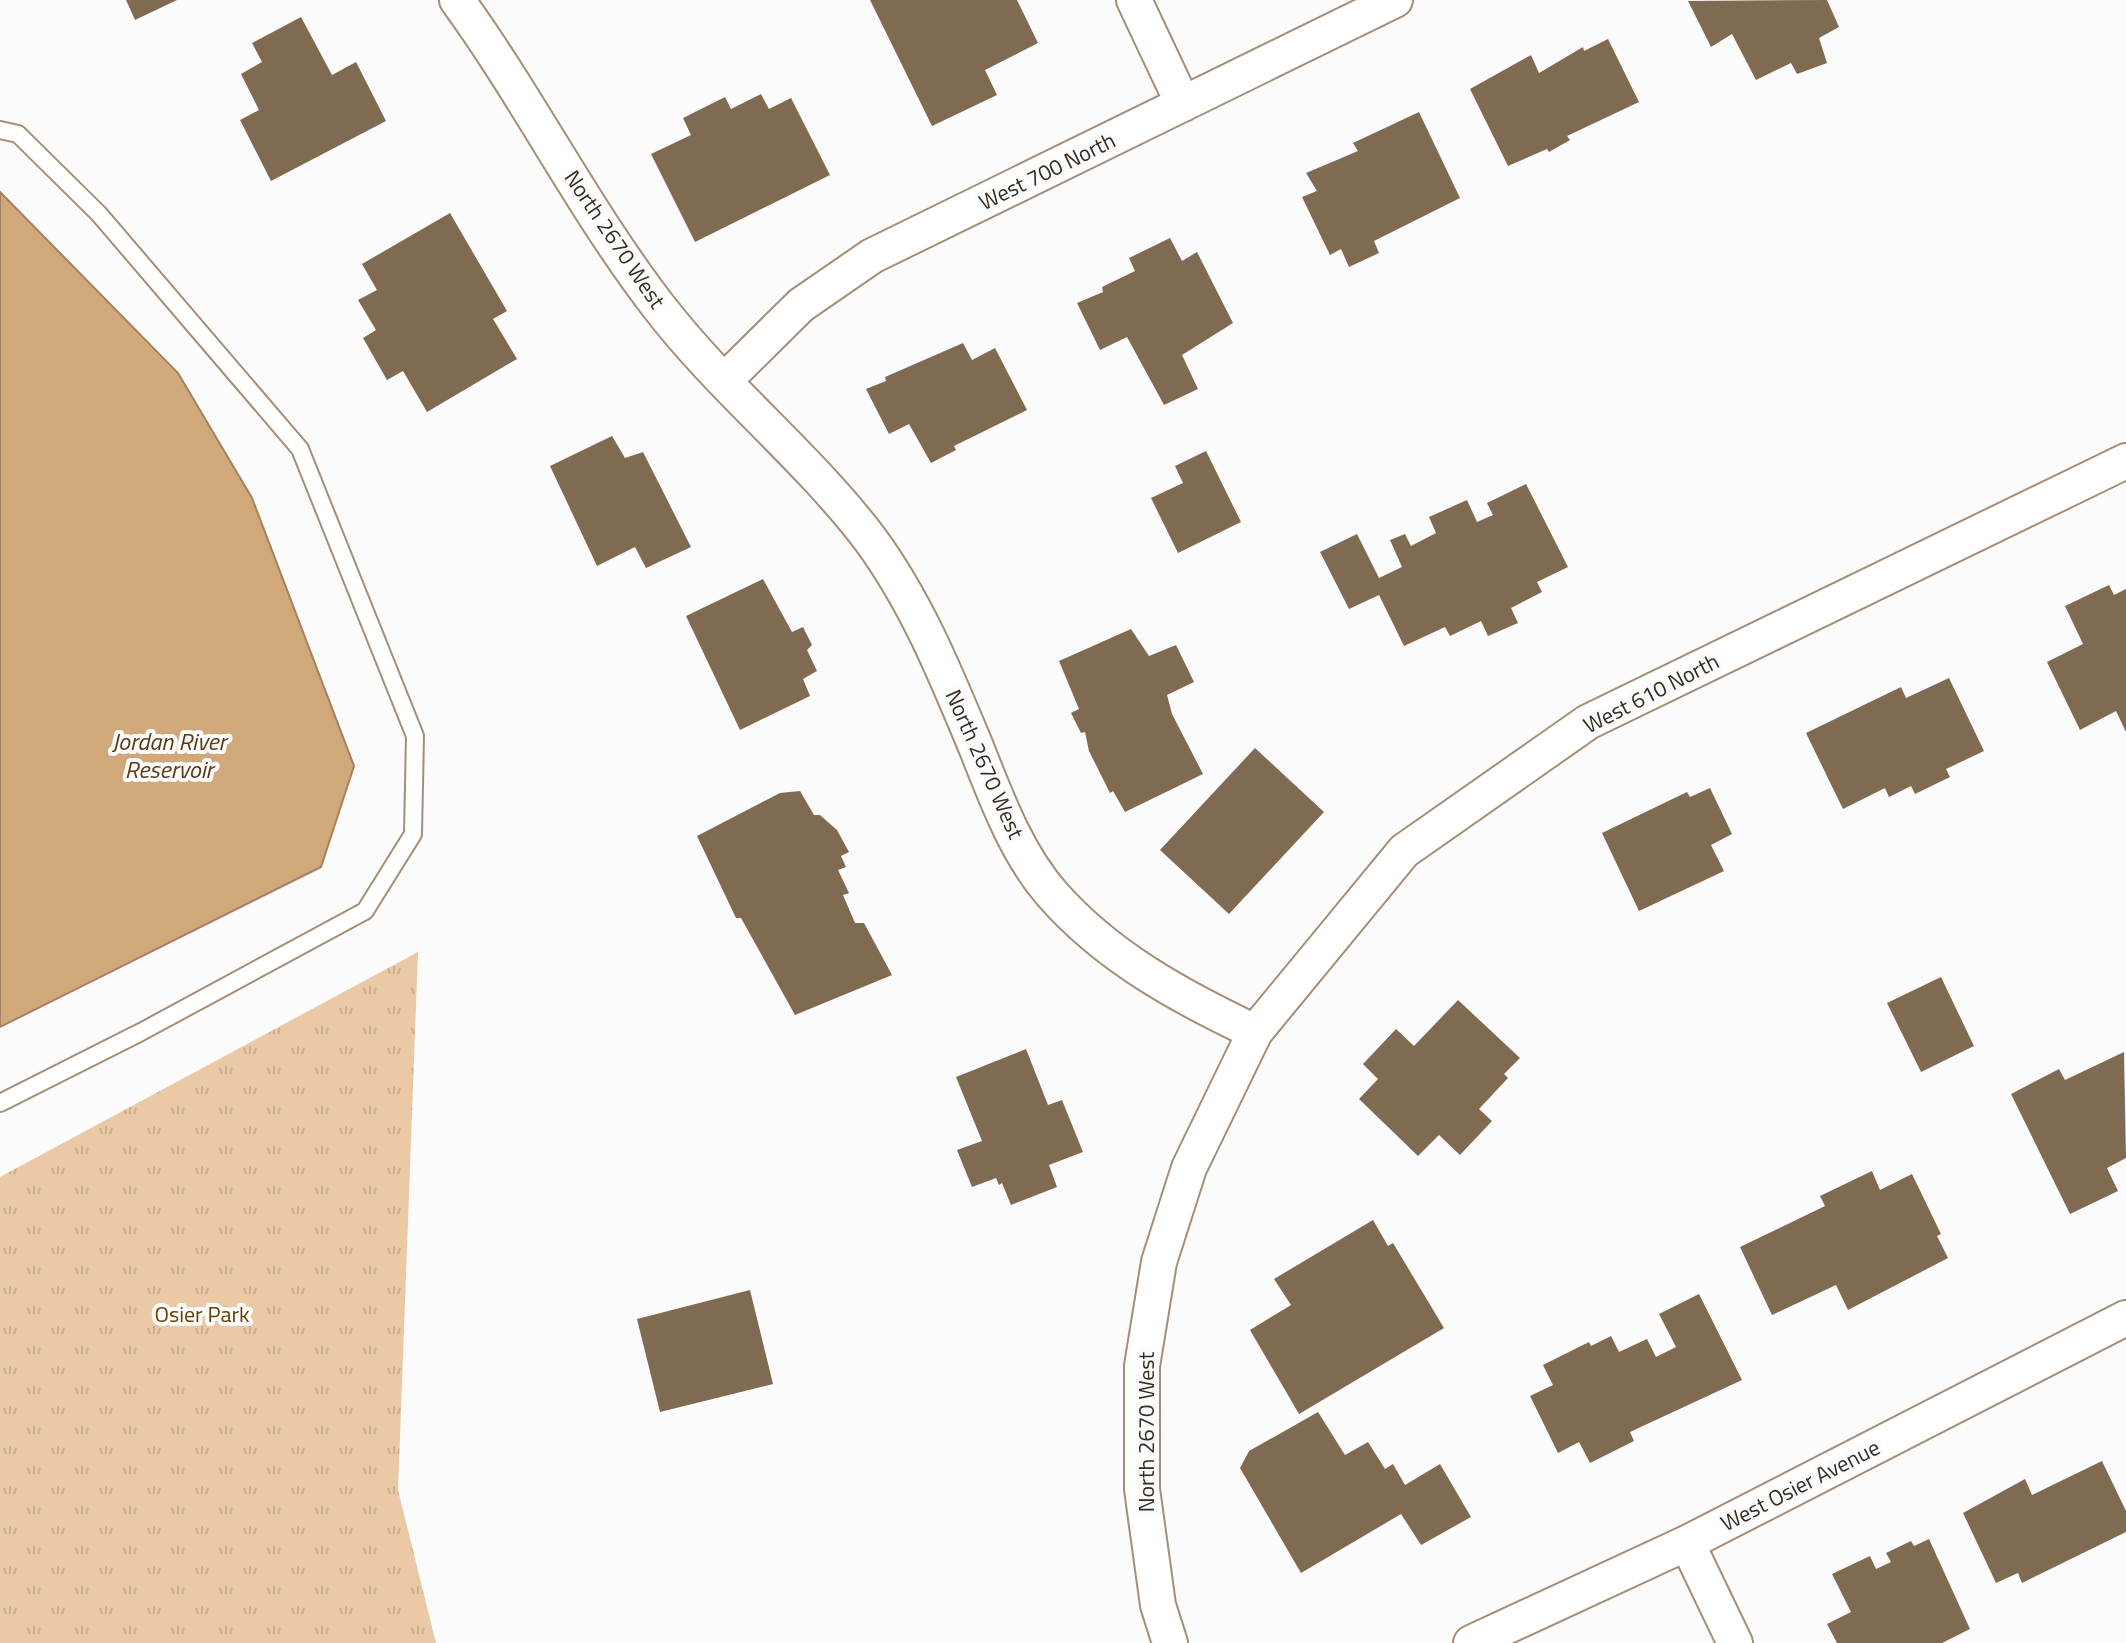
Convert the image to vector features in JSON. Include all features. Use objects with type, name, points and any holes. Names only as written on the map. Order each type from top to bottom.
[{"type":"street","name":"North 2670 West","points":[[457,0],[507,69],[572,177],[659,307],[870,540],[916,610],[1008,826],[1051,892],[1098,939],[1135,965],[1186,999],[1255,1032],[1189,1168],[1159,1262],[1142,1366],[1142,1489],[1158,1605],[1170,1643]]},
{"type":"street","points":[[1134,0],[1183,104]]},
{"type":"street","name":"West 700 North","points":[[724,381],[801,305],[872,256],[1395,0]]},
{"type":"street","name":"West 610 North","points":[[1255,1032],[1404,851],[1588,722],[2126,461]]},
{"type":"street","name":"West Osier Avenue","points":[[1471,1643],[1687,1543],[2126,1318]]},
{"type":"street","points":[[1687,1543],[1735,1643]]},
{"type":"lane","points":[[0,130],[18,134],[99,214],[300,449],[415,736],[413,834],[365,911],[141,1032],[0,1103]]},
{"type":"green space","name":"Osier Park","points":[[418,952],[398,1490],[436,1643],[0,1643],[0,1177]]},
{"type":"water","name":"Jordan River Reservoir","points":[[0,192],[178,373],[252,498],[354,766],[321,867],[0,1027]]},
{"type":"building","points":[[126,0],[177,0],[135,20]]},
{"type":"building","points":[[870,0],[1017,0],[1038,43],[985,70],[997,95],[932,126]]},
{"type":"building","points":[[1827,0],[1839,27],[1819,38],[1827,63],[1797,74],[1791,63],[1756,80],[1732,34],[1711,47],[1688,1]]},
{"type":"building","points":[[301,17],[332,75],[356,62],[386,121],[271,181],[240,120],[259,110],[241,74],[262,62],[252,43]]},
{"type":"building","points":[[1608,39],[1639,102],[1567,136],[1570,140],[1549,152],[1547,149],[1508,166],[1470,89],[1531,55],[1539,73],[1583,47],[1584,51]]},
{"type":"building","points":[[761,94],[769,109],[791,98],[830,175],[695,242],[651,154],[691,135],[683,118],[725,97],[731,109]]},
{"type":"building","points":[[1419,112],[1460,198],[1374,241],[1379,253],[1349,267],[1341,249],[1330,255],[1302,197],[1317,191],[1306,173],[1358,151],[1353,143]]},
{"type":"building","points":[[450,213],[507,311],[493,319],[517,359],[427,412],[403,371],[387,380],[363,338],[376,330],[358,300],[377,290],[362,264]]},
{"type":"building","points":[[1170,238],[1182,261],[1197,252],[1233,323],[1182,355],[1198,389],[1164,405],[1127,337],[1100,350],[1077,303],[1103,292],[1102,287],[1135,271],[1129,258]]},
{"type":"building","points":[[963,343],[972,360],[995,348],[1027,410],[954,446],[956,450],[931,463],[909,424],[889,434],[866,389],[886,381],[885,377]]},
{"type":"building","points":[[612,436],[625,458],[643,452],[691,547],[646,568],[635,547],[597,566],[550,466]]},
{"type":"building","points":[[1206,451],[1241,522],[1178,553],[1151,498],[1183,483],[1175,466]]},
{"type":"building","points":[[1526,484],[1568,567],[1537,582],[1542,592],[1511,608],[1518,623],[1488,636],[1481,621],[1450,636],[1445,627],[1404,646],[1379,595],[1349,609],[1320,552],[1357,534],[1379,578],[1402,567],[1390,540],[1405,534],[1411,546],[1436,533],[1429,517],[1467,500],[1477,522],[1493,515],[1487,503]]},
{"type":"building","points":[[763,579],[792,632],[803,627],[812,645],[807,650],[817,671],[803,679],[810,696],[740,730],[686,616]]},
{"type":"building","points":[[2109,585],[2114,595],[2126,589],[2126,732],[2116,711],[2080,730],[2047,662],[2083,644],[2065,606]]},
{"type":"building","points":[[1131,629],[1149,656],[1176,645],[1194,682],[1167,695],[1172,714],[1203,774],[1125,812],[1113,791],[1110,793],[1089,751],[1085,732],[1081,733],[1071,713],[1079,709],[1059,661]]},
{"type":"building","points":[[1949,678],[1984,751],[1946,769],[1950,777],[1915,794],[1911,786],[1889,797],[1885,788],[1843,809],[1806,733],[1901,687],[1906,698]]},
{"type":"building","points":[[1255,748],[1324,812],[1229,914],[1160,850]]},
{"type":"building","points":[[1710,788],[1732,834],[1711,845],[1724,871],[1639,911],[1602,833],[1687,792],[1690,797]]},
{"type":"building","points":[[800,791],[814,815],[820,815],[837,830],[849,852],[841,856],[846,867],[838,870],[849,893],[843,895],[855,923],[864,923],[892,975],[795,1015],[741,918],[736,918],[697,836],[780,793]]},
{"type":"building","points":[[1941,977],[1974,1046],[1921,1072],[1887,1003]]},
{"type":"building","points":[[1458,1000],[1520,1058],[1504,1074],[1508,1078],[1479,1109],[1492,1121],[1460,1155],[1439,1135],[1418,1156],[1359,1099],[1378,1079],[1363,1064],[1396,1029],[1414,1046]]},
{"type":"building","points":[[1026,1049],[1048,1105],[1062,1100],[1083,1152],[1049,1165],[1057,1187],[1011,1205],[1002,1183],[999,1185],[996,1178],[972,1187],[957,1150],[982,1141],[956,1077]]},
{"type":"building","points":[[2124,1052],[2126,1158],[2107,1168],[2118,1191],[2070,1214],[2011,1094],[2059,1069],[2065,1080]]},
{"type":"building","points":[[1872,1171],[1880,1190],[1912,1174],[1941,1234],[1937,1236],[1948,1258],[1848,1310],[1836,1285],[1772,1315],[1740,1247],[1825,1206],[1820,1196]]},
{"type":"building","points":[[1373,1220],[1388,1246],[1393,1243],[1444,1328],[1299,1414],[1250,1330],[1291,1305],[1274,1279]]},
{"type":"building","points":[[750,1290],[773,1384],[660,1412],[637,1319]]},
{"type":"building","points":[[1699,1294],[1742,1380],[1630,1432],[1634,1441],[1590,1463],[1579,1442],[1558,1453],[1530,1396],[1553,1385],[1543,1365],[1589,1342],[1591,1346],[1611,1336],[1619,1352],[1647,1339],[1656,1357],[1676,1347],[1659,1314]]},
{"type":"building","points":[[1318,1412],[1345,1455],[1368,1442],[1385,1469],[1393,1464],[1405,1485],[1440,1464],[1471,1517],[1421,1545],[1401,1514],[1301,1573],[1240,1468],[1249,1451]]},
{"type":"building","points":[[2102,1461],[2126,1511],[2126,1532],[2022,1583],[2018,1573],[1996,1583],[1963,1513],[2025,1479],[2032,1495]]},
{"type":"building","points":[[1929,1539],[1970,1629],[1942,1643],[1837,1643],[1827,1624],[1851,1612],[1832,1574],[1870,1556],[1876,1569],[1891,1562],[1886,1553],[1911,1541],[1914,1546]]}]
